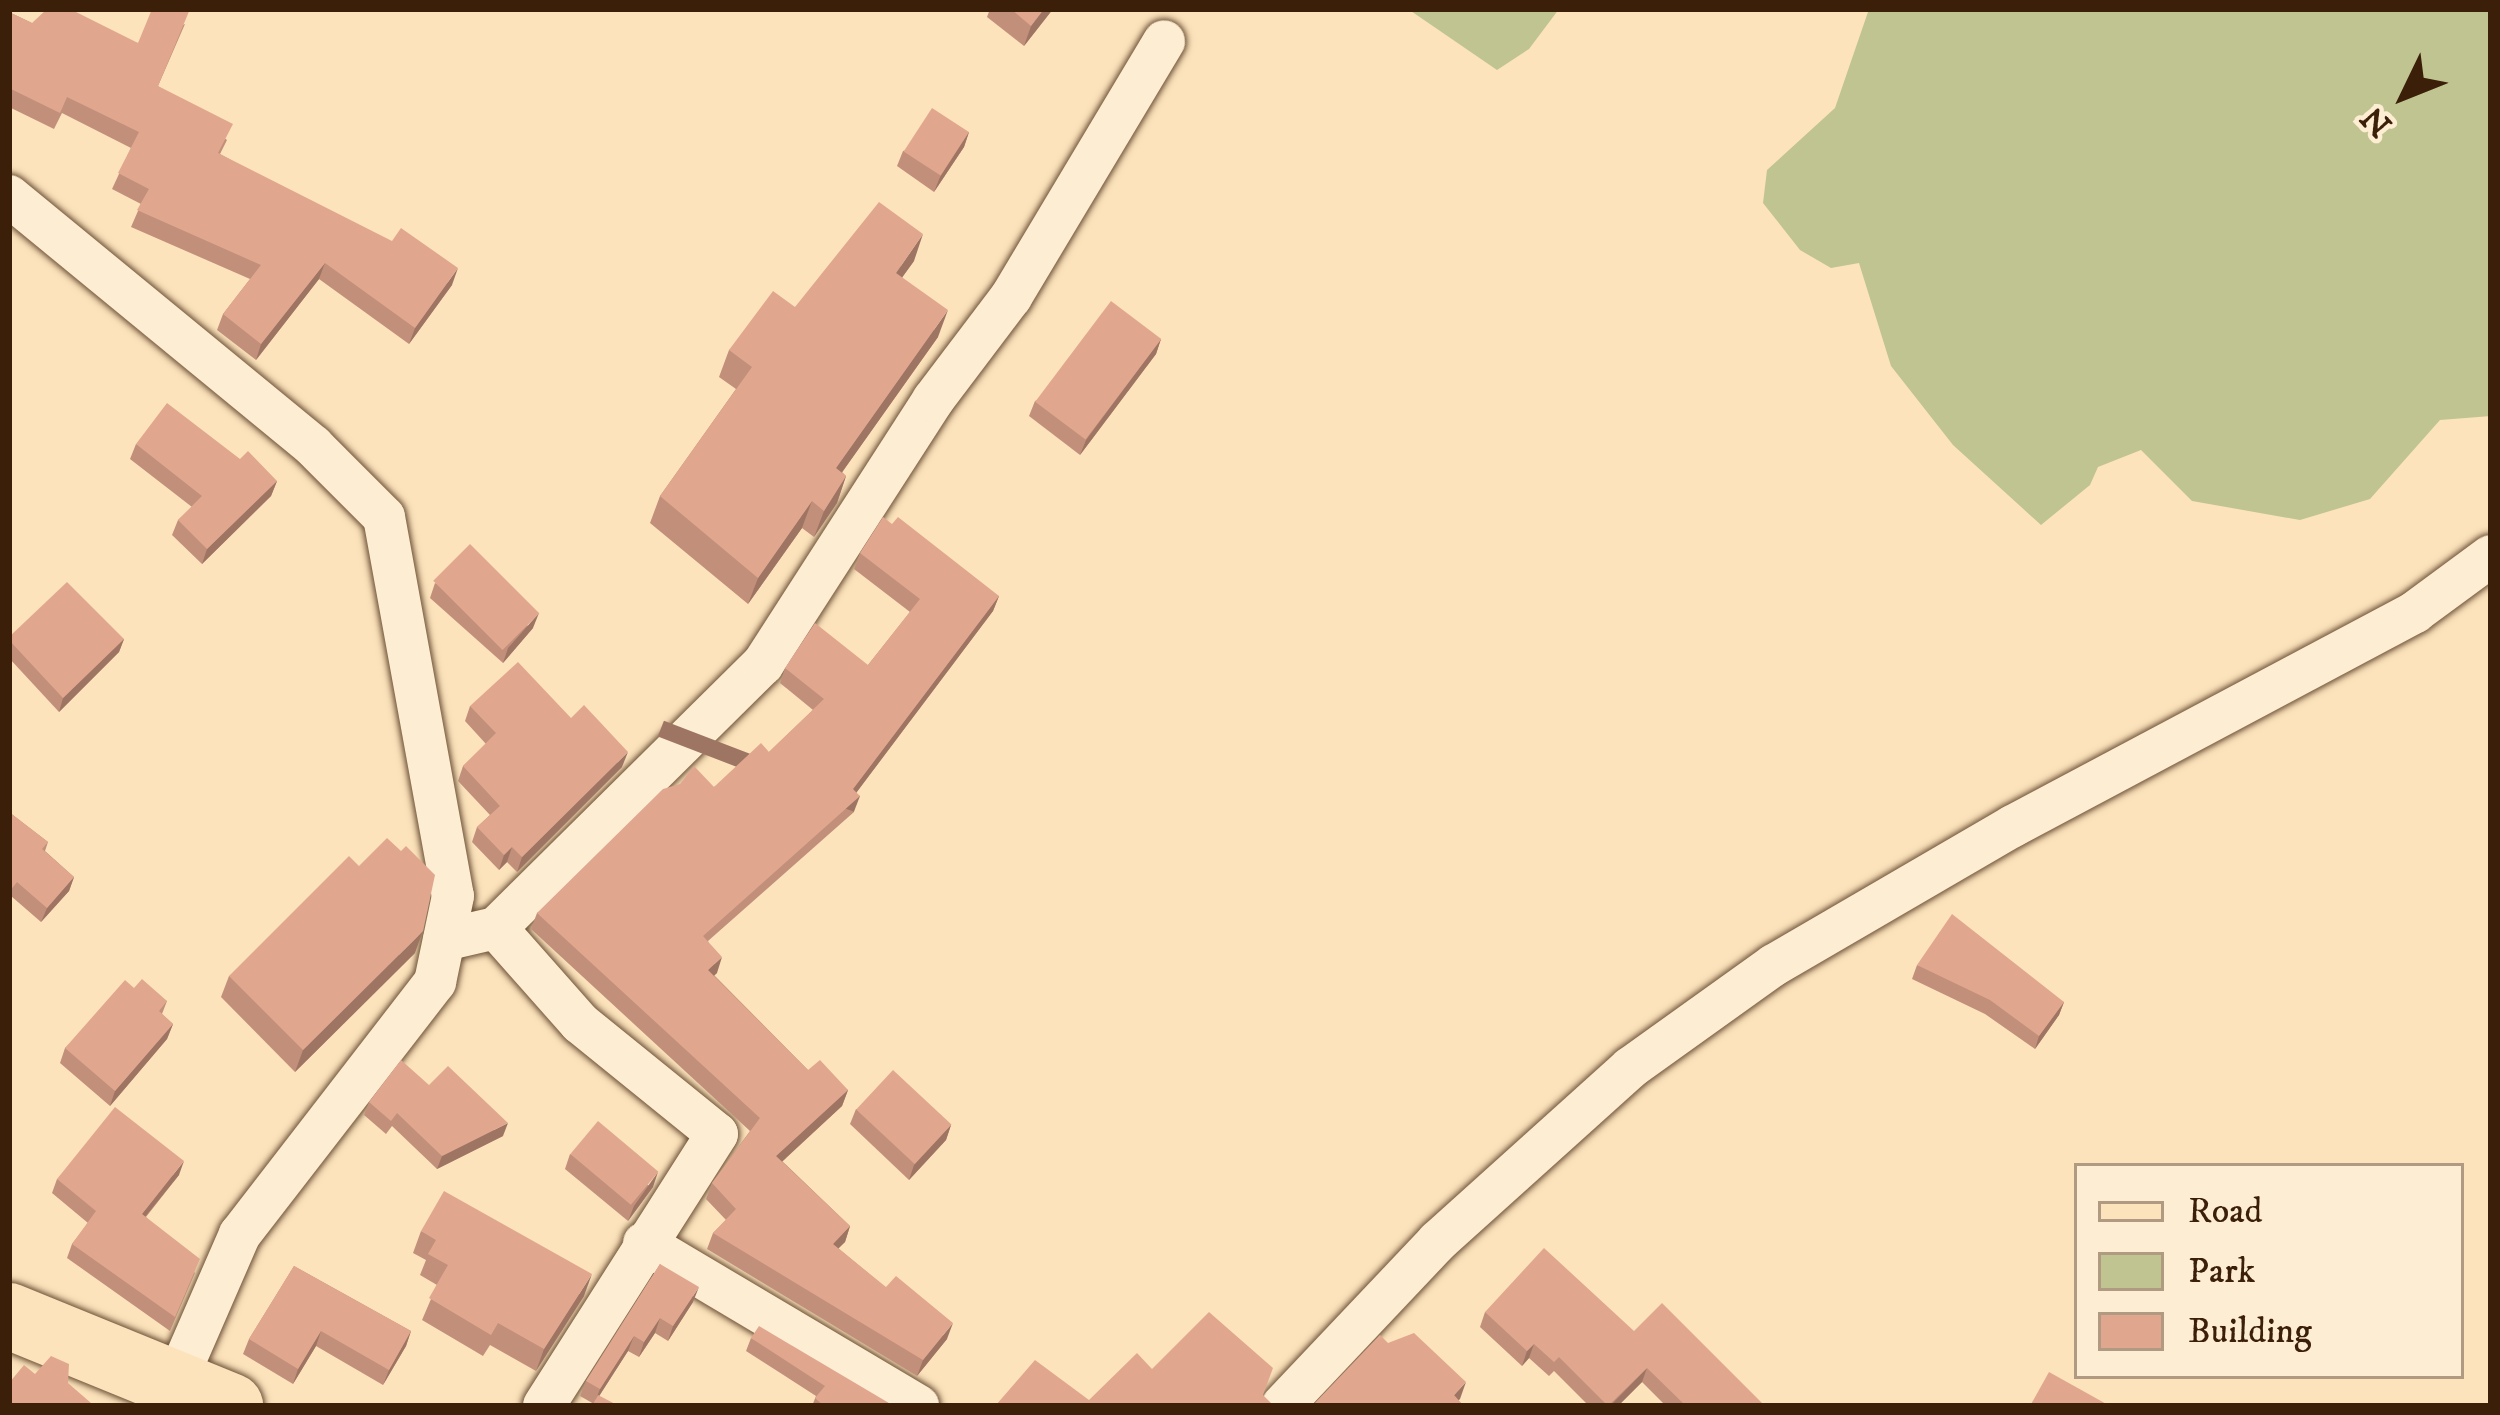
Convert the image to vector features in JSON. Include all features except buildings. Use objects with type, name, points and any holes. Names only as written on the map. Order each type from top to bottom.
[{"type":"main road","points":[[9,1316],[203,1394]]},
{"type":"street","points":[[444,940],[496,928],[763,664],[933,400],[1011,297],[1164,41]]},
{"type":"street","points":[[9,196],[313,446],[384,517],[453,896],[435,982],[240,1234],[203,1394]]},
{"type":"street","points":[[1282,1406],[1438,1241],[1630,1068],[1774,965],[2013,826],[2415,612],[2491,556]]},
{"type":"street","points":[[496,928],[580,1023],[717,1134],[544,1406]]},
{"type":"street","points":[[644,1243],[918,1406]]},
{"type":"green space","points":[[1408,9],[1559,9],[1529,49],[1497,70]]},
{"type":"green space","points":[[1869,9],[2491,9],[2491,416],[2440,420],[2370,499],[2300,520],[2192,501],[2141,450],[2098,467],[2090,485],[2041,525],[1953,445],[1891,366],[1859,263],[1831,268],[1800,250],[1763,203],[1767,170],[1835,108]]}]
